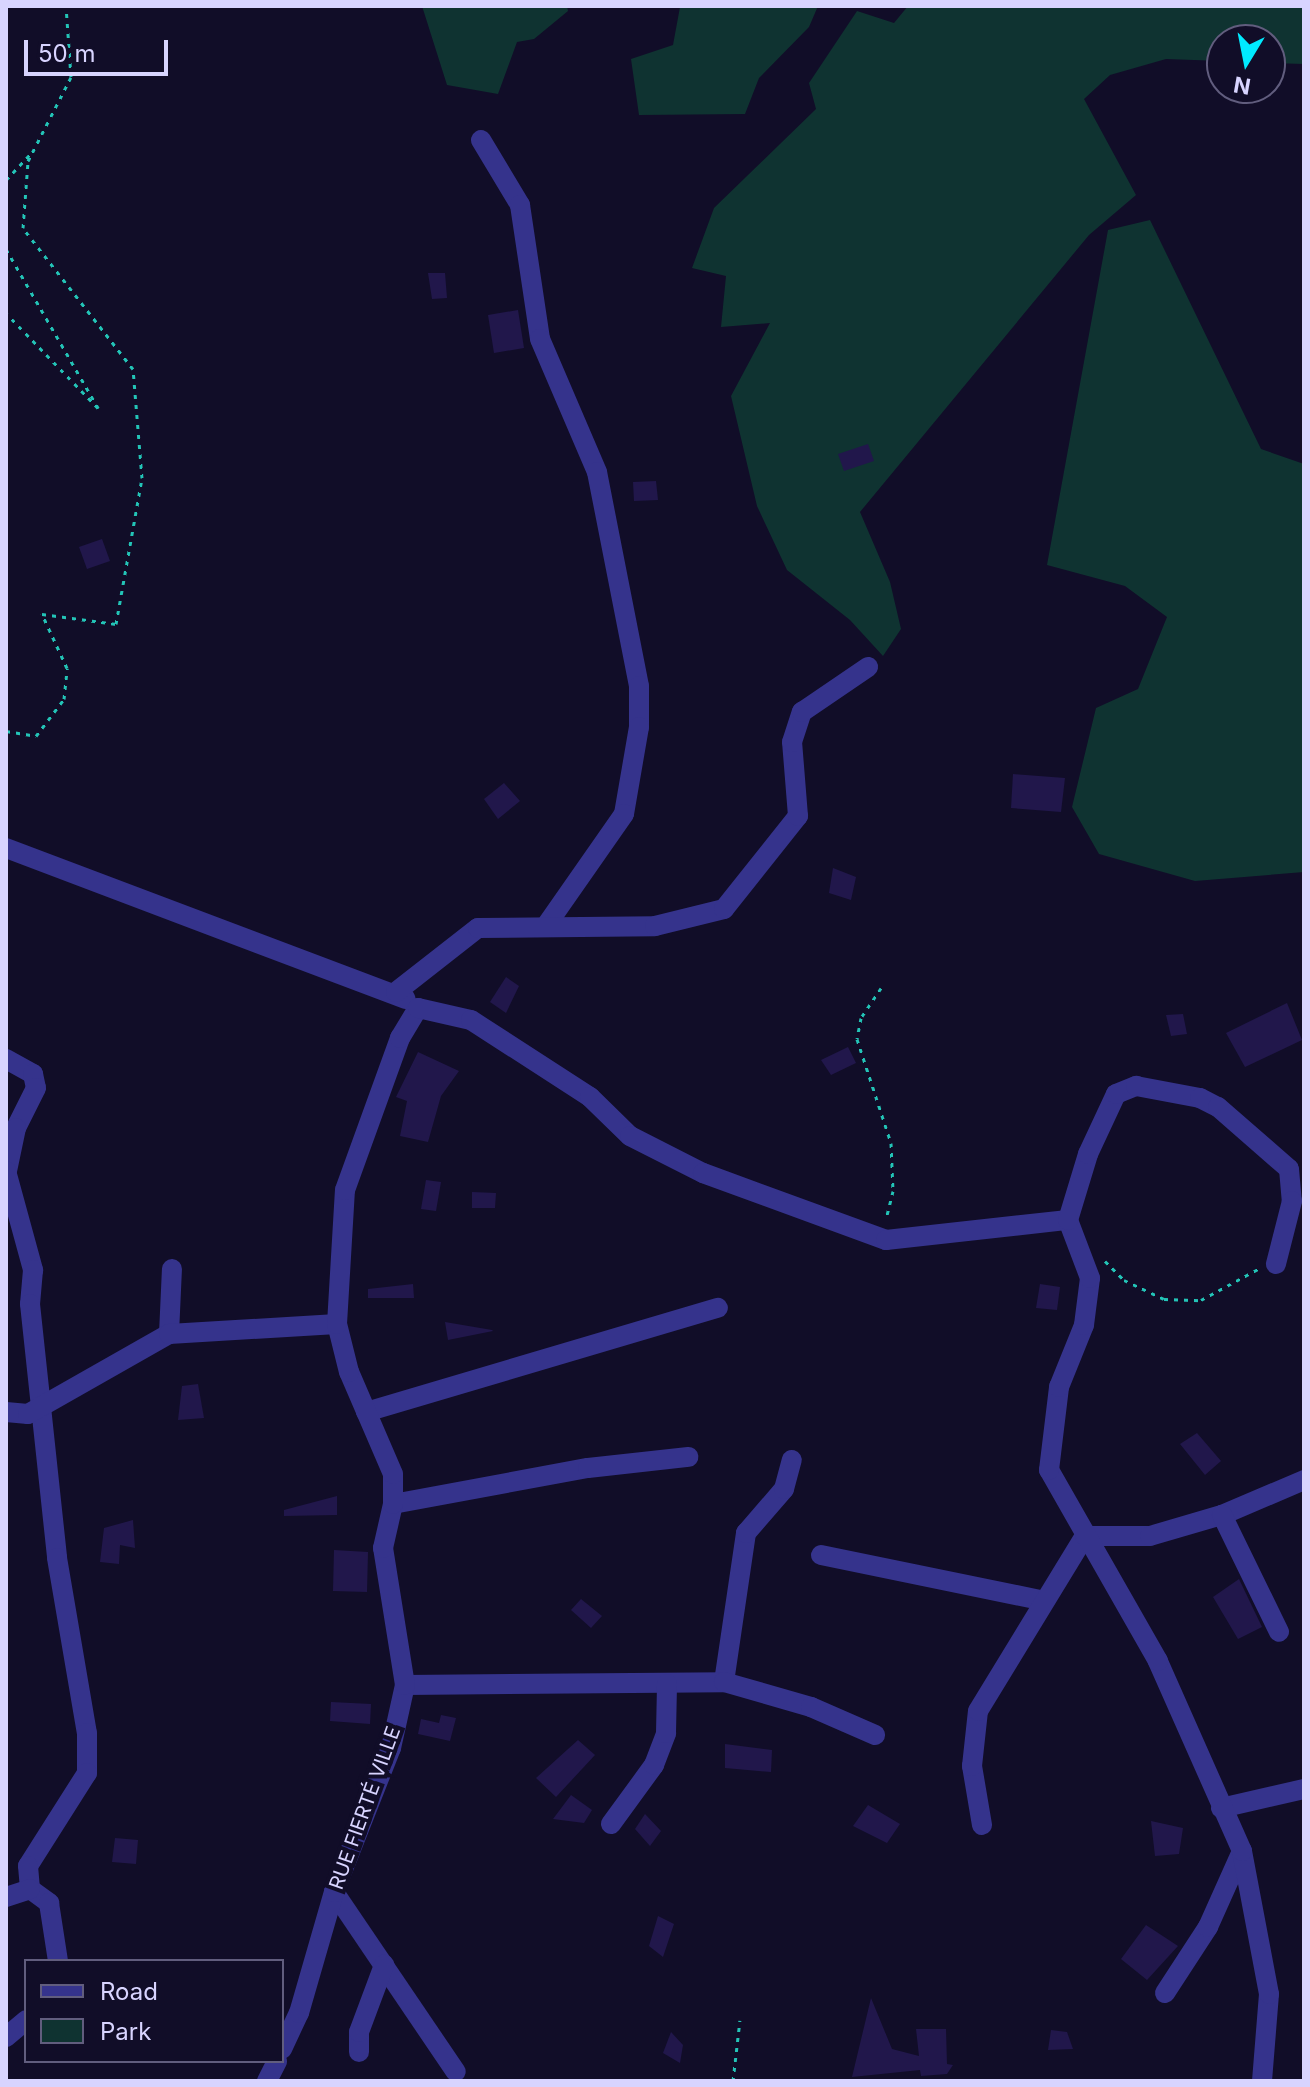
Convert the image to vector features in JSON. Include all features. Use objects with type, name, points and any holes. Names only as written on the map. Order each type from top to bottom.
[{"type":"street","points":[[481,140],[520,205],[540,339],[597,472],[639,686],[639,727],[624,814],[548,923]]},
{"type":"street","points":[[396,992],[478,928],[548,923],[655,926],[724,909],[798,816],[792,742],[802,712],[868,667]]},
{"type":"street","points":[[6,848],[309,965],[396,992],[418,1008],[471,1020],[590,1097],[630,1136],[703,1173],[886,1240],[1068,1220]]},
{"type":"street","name":"RUE FIERTÉ VILLE","points":[[284,2045],[299,2013],[334,1892],[391,1748],[405,1685],[383,1548],[393,1504],[393,1474],[366,1412],[337,1324],[345,1190],[394,1052],[418,1008]]},
{"type":"street","points":[[6,1059],[33,1074],[36,1088],[16,1128],[6,1171],[33,1270],[30,1304],[41,1407],[70,1655],[87,1733],[87,1773],[28,1866],[30,1889],[49,1903],[58,1959]]},
{"type":"street","points":[[1262,2081],[1269,1994],[1242,1851],[1158,1661],[1049,1470],[1059,1387],[1084,1325],[1090,1278],[1068,1220],[1088,1154],[1116,1094],[1136,1086],[1200,1098],[1218,1107],[1289,1169],[1292,1201],[1276,1264]]},
{"type":"street","points":[[169,1334],[172,1269]]},
{"type":"street","points":[[366,1412],[718,1308]]},
{"type":"street","points":[[6,1412],[28,1414],[98,1370],[169,1334],[337,1324]]},
{"type":"street","points":[[393,1504],[588,1468],[688,1457]]},
{"type":"street","points":[[724,1682],[746,1533],[784,1489],[792,1460]]},
{"type":"street","points":[[1085,1536],[1150,1536],[1222,1515],[1304,1480]]},
{"type":"street","points":[[1222,1515],[1279,1632]]},
{"type":"street","points":[[982,1825],[972,1766],[978,1711],[1041,1600],[1085,1536]]},
{"type":"street","points":[[821,1555],[1041,1600]]},
{"type":"street","points":[[405,1685],[724,1682],[811,1707],[875,1735]]},
{"type":"street","points":[[611,1824],[654,1765],[666,1733],[667,1684]]},
{"type":"street","points":[[1221,1808],[1304,1789]]},
{"type":"street","points":[[1165,1993],[1208,1927],[1242,1851]]},
{"type":"street","points":[[6,1897],[30,1889]]},
{"type":"street","points":[[334,1892],[456,2072]]},
{"type":"street","points":[[359,2052],[359,2032],[384,1965]]},
{"type":"street","points":[[6,2037],[24,2022]]},
{"type":"street","points":[[267,2081],[276,2063]]},
{"type":"path","points":[[6,180],[33,151],[71,77],[66,6]]},
{"type":"path","points":[[6,731],[36,736],[64,699],[67,668],[42,614],[116,624],[142,478],[133,369],[23,228],[33,151]]},
{"type":"path","points":[[6,249],[98,408],[6,313]]},
{"type":"path","points":[[881,988],[861,1018],[857,1039],[891,1143],[893,1191],[883,1228],[886,1240]]},
{"type":"path","points":[[1096,1252],[1124,1280],[1164,1299],[1201,1300],[1276,1264]]},
{"type":"path","points":[[733,2081],[740,2020]]},
{"type":"green space","points":[[422,6],[567,6],[568,11],[534,39],[517,42],[498,94],[447,85]]},
{"type":"green space","points":[[818,6],[809,27],[759,78],[745,114],[639,115],[631,59],[673,45],[680,7]]},
{"type":"green space","points":[[908,6],[1304,6],[1304,64],[1286,63],[1286,24],[1206,24],[1206,60],[1166,59],[1110,75],[1084,99],[1136,195],[1089,235],[860,512],[890,582],[901,629],[883,656],[850,620],[787,570],[757,506],[731,396],[770,323],[721,327],[726,276],[692,268],[714,208],[816,109],[809,83],[857,11],[894,23]]},
{"type":"green space","points":[[1150,220],[1261,449],[1304,464],[1304,872],[1195,881],[1099,854],[1072,807],[1096,708],[1138,689],[1167,617],[1125,586],[1047,565],[1108,230]]},
{"type":"building","points":[[428,273],[445,273],[447,298],[432,299]]},
{"type":"building","points":[[518,310],[524,348],[494,353],[488,315]]},
{"type":"building","points":[[868,444],[874,461],[844,471],[838,454]]},
{"type":"building","points":[[656,481],[658,500],[634,501],[633,482]]},
{"type":"building","points":[[102,539],[110,561],[87,569],[79,547]]},
{"type":"building","points":[[1013,774],[1065,778],[1061,812],[1011,808]]},
{"type":"building","points":[[504,783],[520,801],[498,819],[484,799]]},
{"type":"building","points":[[833,868],[856,877],[851,900],[829,893]]},
{"type":"building","points":[[506,977],[519,986],[506,1013],[490,1002]]},
{"type":"building","points":[[1287,1003],[1302,1040],[1245,1067],[1226,1033]]},
{"type":"building","points":[[1183,1014],[1187,1034],[1171,1036],[1166,1015]]},
{"type":"building","points":[[848,1047],[856,1063],[831,1075],[821,1060]]},
{"type":"building","points":[[418,1052],[459,1071],[441,1096],[428,1142],[400,1136],[407,1101],[396,1097]]},
{"type":"building","points":[[426,1180],[441,1182],[436,1211],[421,1209]]},
{"type":"building","points":[[472,1192],[496,1193],[495,1208],[472,1208]]},
{"type":"building","points":[[413,1284],[414,1298],[368,1298],[368,1289]]},
{"type":"building","points":[[1040,1284],[1060,1287],[1057,1310],[1036,1308]]},
{"type":"building","points":[[445,1322],[492,1330],[493,1331],[448,1340]]},
{"type":"building","points":[[198,1384],[204,1418],[178,1420],[182,1386]]},
{"type":"building","points":[[1197,1433],[1221,1461],[1205,1475],[1180,1444]]},
{"type":"building","points":[[337,1496],[337,1515],[284,1516],[284,1510]]},
{"type":"building","points":[[133,1520],[135,1548],[120,1545],[119,1564],[100,1562],[104,1528]]},
{"type":"building","points":[[334,1550],[368,1552],[367,1592],[333,1591]]},
{"type":"building","points":[[1239,1579],[1262,1627],[1238,1639],[1213,1597]]},
{"type":"building","points":[[581,1599],[602,1616],[591,1628],[571,1610]]},
{"type":"building","points":[[331,1702],[371,1704],[370,1724],[330,1721]]},
{"type":"building","points":[[441,1715],[456,1718],[450,1741],[418,1734],[421,1719],[439,1723]]},
{"type":"building","points":[[578,1740],[595,1755],[556,1797],[536,1778]]},
{"type":"building","points":[[725,1744],[772,1750],[771,1772],[725,1768]]},
{"type":"building","points":[[571,1795],[592,1810],[584,1823],[553,1819]]},
{"type":"building","points":[[868,1805],[900,1824],[887,1843],[853,1826]]},
{"type":"building","points":[[645,1814],[661,1831],[650,1846],[635,1829]]},
{"type":"building","points":[[1151,1821],[1183,1828],[1179,1854],[1155,1856]]},
{"type":"building","points":[[115,1838],[138,1840],[136,1864],[112,1862]]},
{"type":"building","points":[[658,1916],[674,1924],[663,1957],[649,1946]]},
{"type":"building","points":[[1146,1925],[1178,1946],[1147,1980],[1121,1959]]},
{"type":"building","points":[[871,1998],[892,2049],[919,2056],[916,2029],[946,2029],[947,2064],[953,2065],[947,2074],[921,2076],[920,2070],[852,2077]]},
{"type":"building","points":[[1051,2030],[1067,2032],[1073,2049],[1048,2050]]},
{"type":"building","points":[[671,2032],[683,2045],[680,2063],[663,2053]]}]
